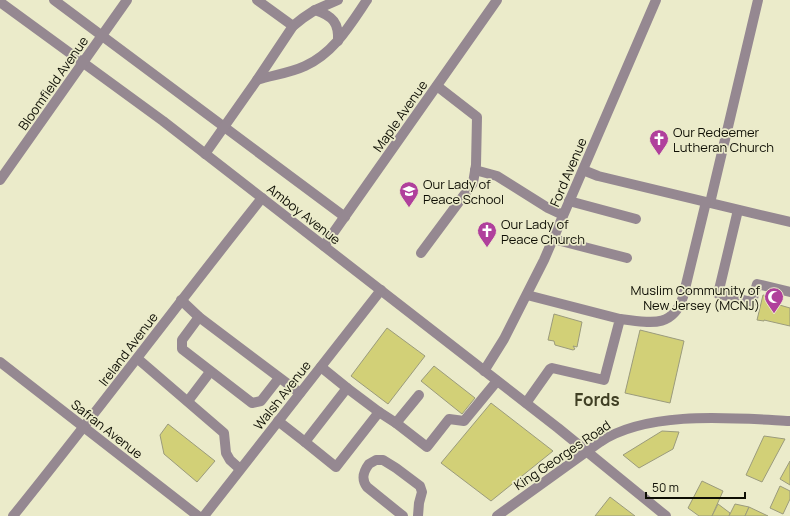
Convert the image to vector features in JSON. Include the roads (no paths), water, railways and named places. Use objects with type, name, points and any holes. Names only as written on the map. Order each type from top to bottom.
[{"type":"street","name":"Amboy Avenue","points":[[54,0],[345,217]]},
{"type":"street","name":"Bloomfield Avenue","points":[[0,180],[127,0]]},
{"type":"street","points":[[257,0],[293,26]]},
{"type":"street","points":[[205,154],[258,80],[293,26],[315,10],[338,0]]},
{"type":"street","points":[[258,80],[304,66],[331,49],[367,0]]},
{"type":"street","name":"Maple Avenue","points":[[324,246],[497,0]]},
{"type":"street","name":"Ford Avenue","points":[[484,370],[504,339],[553,240],[656,0]]},
{"type":"street","points":[[526,295],[620,319],[654,323],[665,320],[678,310],[683,297],[708,202],[758,0]]},
{"type":"street","name":"Amboy Avenue","points":[[0,2],[83,62],[205,154],[497,380],[666,516]]},
{"type":"street","points":[[315,10],[329,16],[337,25],[338,41]]},
{"type":"street","points":[[422,253],[473,183],[475,170],[477,117],[437,86]]},
{"type":"street","points":[[475,170],[497,176],[548,208],[563,215]]},
{"type":"street","points":[[583,170],[598,176],[790,222]]},
{"type":"street","name":"Ireland Avenue","points":[[13,516],[84,428],[138,359],[181,300],[262,198]]},
{"type":"street","points":[[570,201],[636,219]]},
{"type":"street","points":[[738,210],[718,294],[752,302],[757,284],[790,292]]},
{"type":"street","points":[[553,240],[627,258]]},
{"type":"street","name":"Walsh Avenue","points":[[204,516],[381,290]]},
{"type":"street","points":[[181,300],[199,317],[300,393]]},
{"type":"street","points":[[199,317],[182,340],[182,349],[210,372],[252,403],[261,401],[279,378]]},
{"type":"street","points":[[526,403],[552,368],[604,380],[620,319]]},
{"type":"street","points":[[138,359],[224,433],[226,453],[230,460],[240,469]]},
{"type":"street","name":"Safran Avenue","points":[[0,362],[198,516]]},
{"type":"street","points":[[321,367],[378,412],[396,423],[427,447],[449,419],[464,421],[497,380]]},
{"type":"street","points":[[188,401],[210,372]]},
{"type":"street","points":[[305,442],[347,388]]},
{"type":"street","points":[[396,423],[419,395]]},
{"type":"street","points":[[278,420],[336,466],[378,412]]},
{"type":"street","name":"King Georges Road","points":[[497,516],[609,436],[638,425],[657,421],[713,419],[790,421]]},
{"type":"street","points":[[403,516],[367,487],[363,482],[363,475],[369,464],[376,460],[383,460],[420,486],[422,492],[418,516]]},
{"type":"place","name":"Our Redeemer Lutheran Church","points":[[659,156]]},
{"type":"place","name":"Our Lady of Peace School","points":[[409,208]]},
{"type":"place","name":"Our Lady of Peace Church","points":[[487,248]]},
{"type":"place","name":"Muslim Community of New Jersey (MCNJ)","points":[[774,314]]},
{"type":"district","name":"Fords","points":[[597,400]]}]
